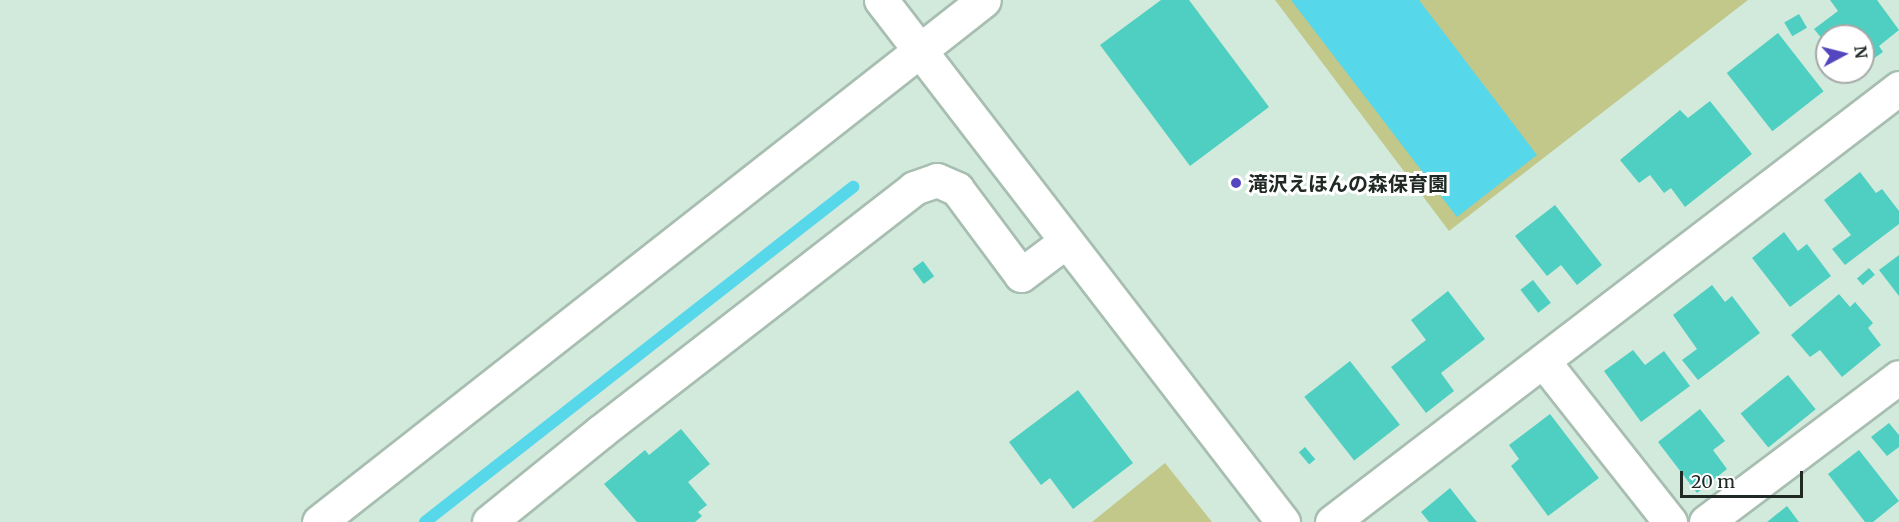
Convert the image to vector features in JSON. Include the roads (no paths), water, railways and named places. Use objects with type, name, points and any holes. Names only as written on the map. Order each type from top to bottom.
[{"type":"street","points":[[881,0],[1065,242],[1283,522]]},
{"type":"street","points":[[319,522],[984,0]]},
{"type":"street","points":[[1332,522],[1899,88]]},
{"type":"street","points":[[489,522],[600,432],[914,188],[937,180],[957,189],[1021,275],[1065,242]]},
{"type":"street","points":[[1543,361],[1670,522]]},
{"type":"street","points":[[1706,522],[1899,377]]},
{"type":"water","points":[[1291,0],[1419,0],[1537,155],[1457,217]]},
{"type":"waterway","points":[[425,522],[853,187]]},
{"type":"place","name":"滝沢えほんの森保育園","points":[[1236,183]]}]
